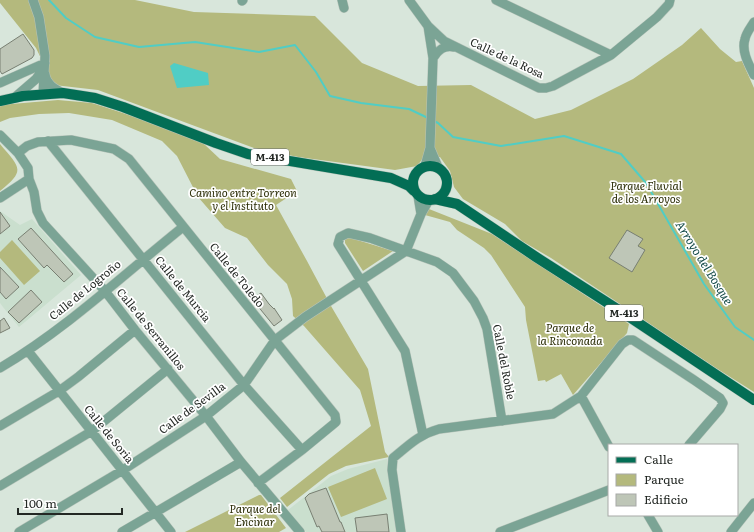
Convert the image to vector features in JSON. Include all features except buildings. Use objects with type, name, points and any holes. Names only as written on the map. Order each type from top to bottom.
[{"type":"main road","name":"M-413","points":[[0,101],[40,94],[63,93],[95,98],[116,104],[248,154],[391,178],[409,186],[421,198],[457,204],[536,257],[626,314],[754,400]]},
{"type":"main road","points":[[425,166],[430,165],[438,167],[446,177],[452,196],[457,204]]},
{"type":"main road","name":"M-413","points":[[391,178],[416,172],[425,166]]},
{"type":"main road","points":[[416,172],[412,181],[416,193]]},
{"type":"main road","points":[[432,200],[444,192],[447,182],[446,177]]},
{"type":"street","points":[[33,0],[39,18],[42,36],[46,79],[55,89],[63,93]]},
{"type":"street","name":"Calle de la Rosa","points":[[408,0],[428,26],[444,41],[539,88],[553,86],[611,55],[657,17],[669,4],[670,0]]},
{"type":"street","points":[[496,0],[611,55]]},
{"type":"street","points":[[754,22],[746,35],[744,43],[745,53],[754,76]]},
{"type":"street","points":[[425,166],[430,148],[433,58],[428,26]]},
{"type":"street","name":"Calle de la Rosa","points":[[433,58],[437,52],[444,47],[456,47]]},
{"type":"street","points":[[14,98],[36,79],[45,65]]},
{"type":"street","points":[[0,83],[45,65]]},
{"type":"street","points":[[40,94],[45,65]]},
{"type":"street","points":[[36,79],[40,94]]},
{"type":"street","name":"Calle de Serranillos","points":[[0,135],[18,153],[28,168],[29,179],[34,192],[37,211],[43,222],[105,291],[206,416],[241,462],[300,532]]},
{"type":"street","name":"Calle de Toledo","points":[[18,153],[27,146],[38,142],[48,140],[71,140],[114,149],[128,160],[335,415],[336,422],[258,483]]},
{"type":"street","name":"Calle de Murcia","points":[[48,140],[244,385],[302,450]]},
{"type":"street","points":[[430,148],[438,167]]},
{"type":"street","points":[[0,198],[29,179]]},
{"type":"street","points":[[416,193],[421,214]]},
{"type":"street","points":[[406,251],[421,214],[432,200]]},
{"type":"street","name":"Calle de Logroño","points":[[0,368],[28,351],[105,291],[183,227]]},
{"type":"street","name":"Calle del Roble","points":[[423,435],[405,351],[338,244],[340,237],[348,233],[370,238],[437,262],[453,272],[474,301],[483,318],[487,331],[502,421]]},
{"type":"street","name":"Calle de Sevilla","points":[[19,532],[123,470],[206,416],[244,385],[275,340],[305,317],[406,251]]},
{"type":"street","points":[[0,426],[59,391],[135,330]]},
{"type":"street","points":[[401,532],[392,470],[393,458],[418,438],[439,429],[552,414],[581,396],[622,344],[628,340],[633,340],[720,398],[722,403],[720,409],[690,444]]},
{"type":"street","name":"Calle de Soria","points":[[28,351],[171,532]]},
{"type":"street","points":[[0,486],[92,431],[168,369]]},
{"type":"street","points":[[581,396],[608,445]]},
{"type":"street","points":[[122,532],[241,462]]},
{"type":"street","points":[[500,532],[608,490]]},
{"type":"street","points":[[731,532],[754,503]]},
{"type":"street","points":[[649,516],[658,532]]},
{"type":"shaded area","points":[[0,211],[20,225],[32,219],[81,275],[19,327],[0,303]]},
{"type":"shaded area","points":[[387,459],[396,532],[306,532],[288,510],[331,476],[348,469]]},
{"type":"green space","name":"Parque Fluvial de los Arroyos","points":[[0,0],[135,0],[194,12],[315,16],[362,63],[418,86],[471,85],[535,119],[571,110],[633,79],[682,45],[701,28],[720,49],[736,62],[742,61],[754,88],[754,392],[551,258],[522,241],[505,224],[463,199],[454,187],[450,171],[440,157],[424,157],[417,166],[395,170],[298,157],[254,148],[98,90],[54,85],[36,48],[0,3]]},
{"type":"green space","name":"Camino entre Torreon y el Instituto","points":[[58,100],[92,103],[132,116],[203,143],[220,159],[291,179],[297,191],[276,205],[331,306],[368,369],[385,452],[389,457],[346,466],[329,474],[287,507],[280,498],[371,426],[360,390],[304,326],[293,316],[292,299],[287,284],[268,265],[247,238],[225,228],[198,197],[177,156],[162,141],[112,120],[69,113],[39,114],[10,118],[0,122],[0,105]]},
{"type":"green space","points":[[0,144],[15,163],[17,173],[9,184],[0,191]]},
{"type":"green space","name":"Parque de la Rinconada","points":[[429,209],[492,234],[629,324],[627,333],[573,395],[561,374],[546,382],[545,380],[538,381],[526,320],[525,307],[491,255],[484,248],[457,230],[450,222],[425,215]]},
{"type":"green space","points":[[347,238],[393,251],[363,271],[345,243]]},
{"type":"green space","points":[[12,240],[40,271],[24,285],[0,258],[0,252]]},
{"type":"green space","points":[[375,468],[387,499],[341,517],[328,487]]},
{"type":"green space","name":"Parque del Encinar","points":[[261,495],[286,528],[279,532],[185,532]]},
{"type":"water","points":[[174,63],[208,73],[209,85],[177,88],[170,66]]},
{"type":"waterway","name":"Arroyo del Bosque","points":[[49,0],[66,18],[95,37],[139,47],[195,42],[259,52],[295,45],[316,72],[330,96],[361,103],[409,109],[428,118]]},
{"type":"waterway","name":"Arroyo del Bosque","points":[[434,121],[453,137],[501,146],[564,136],[621,154],[646,183],[704,284],[735,327],[754,340]]}]
